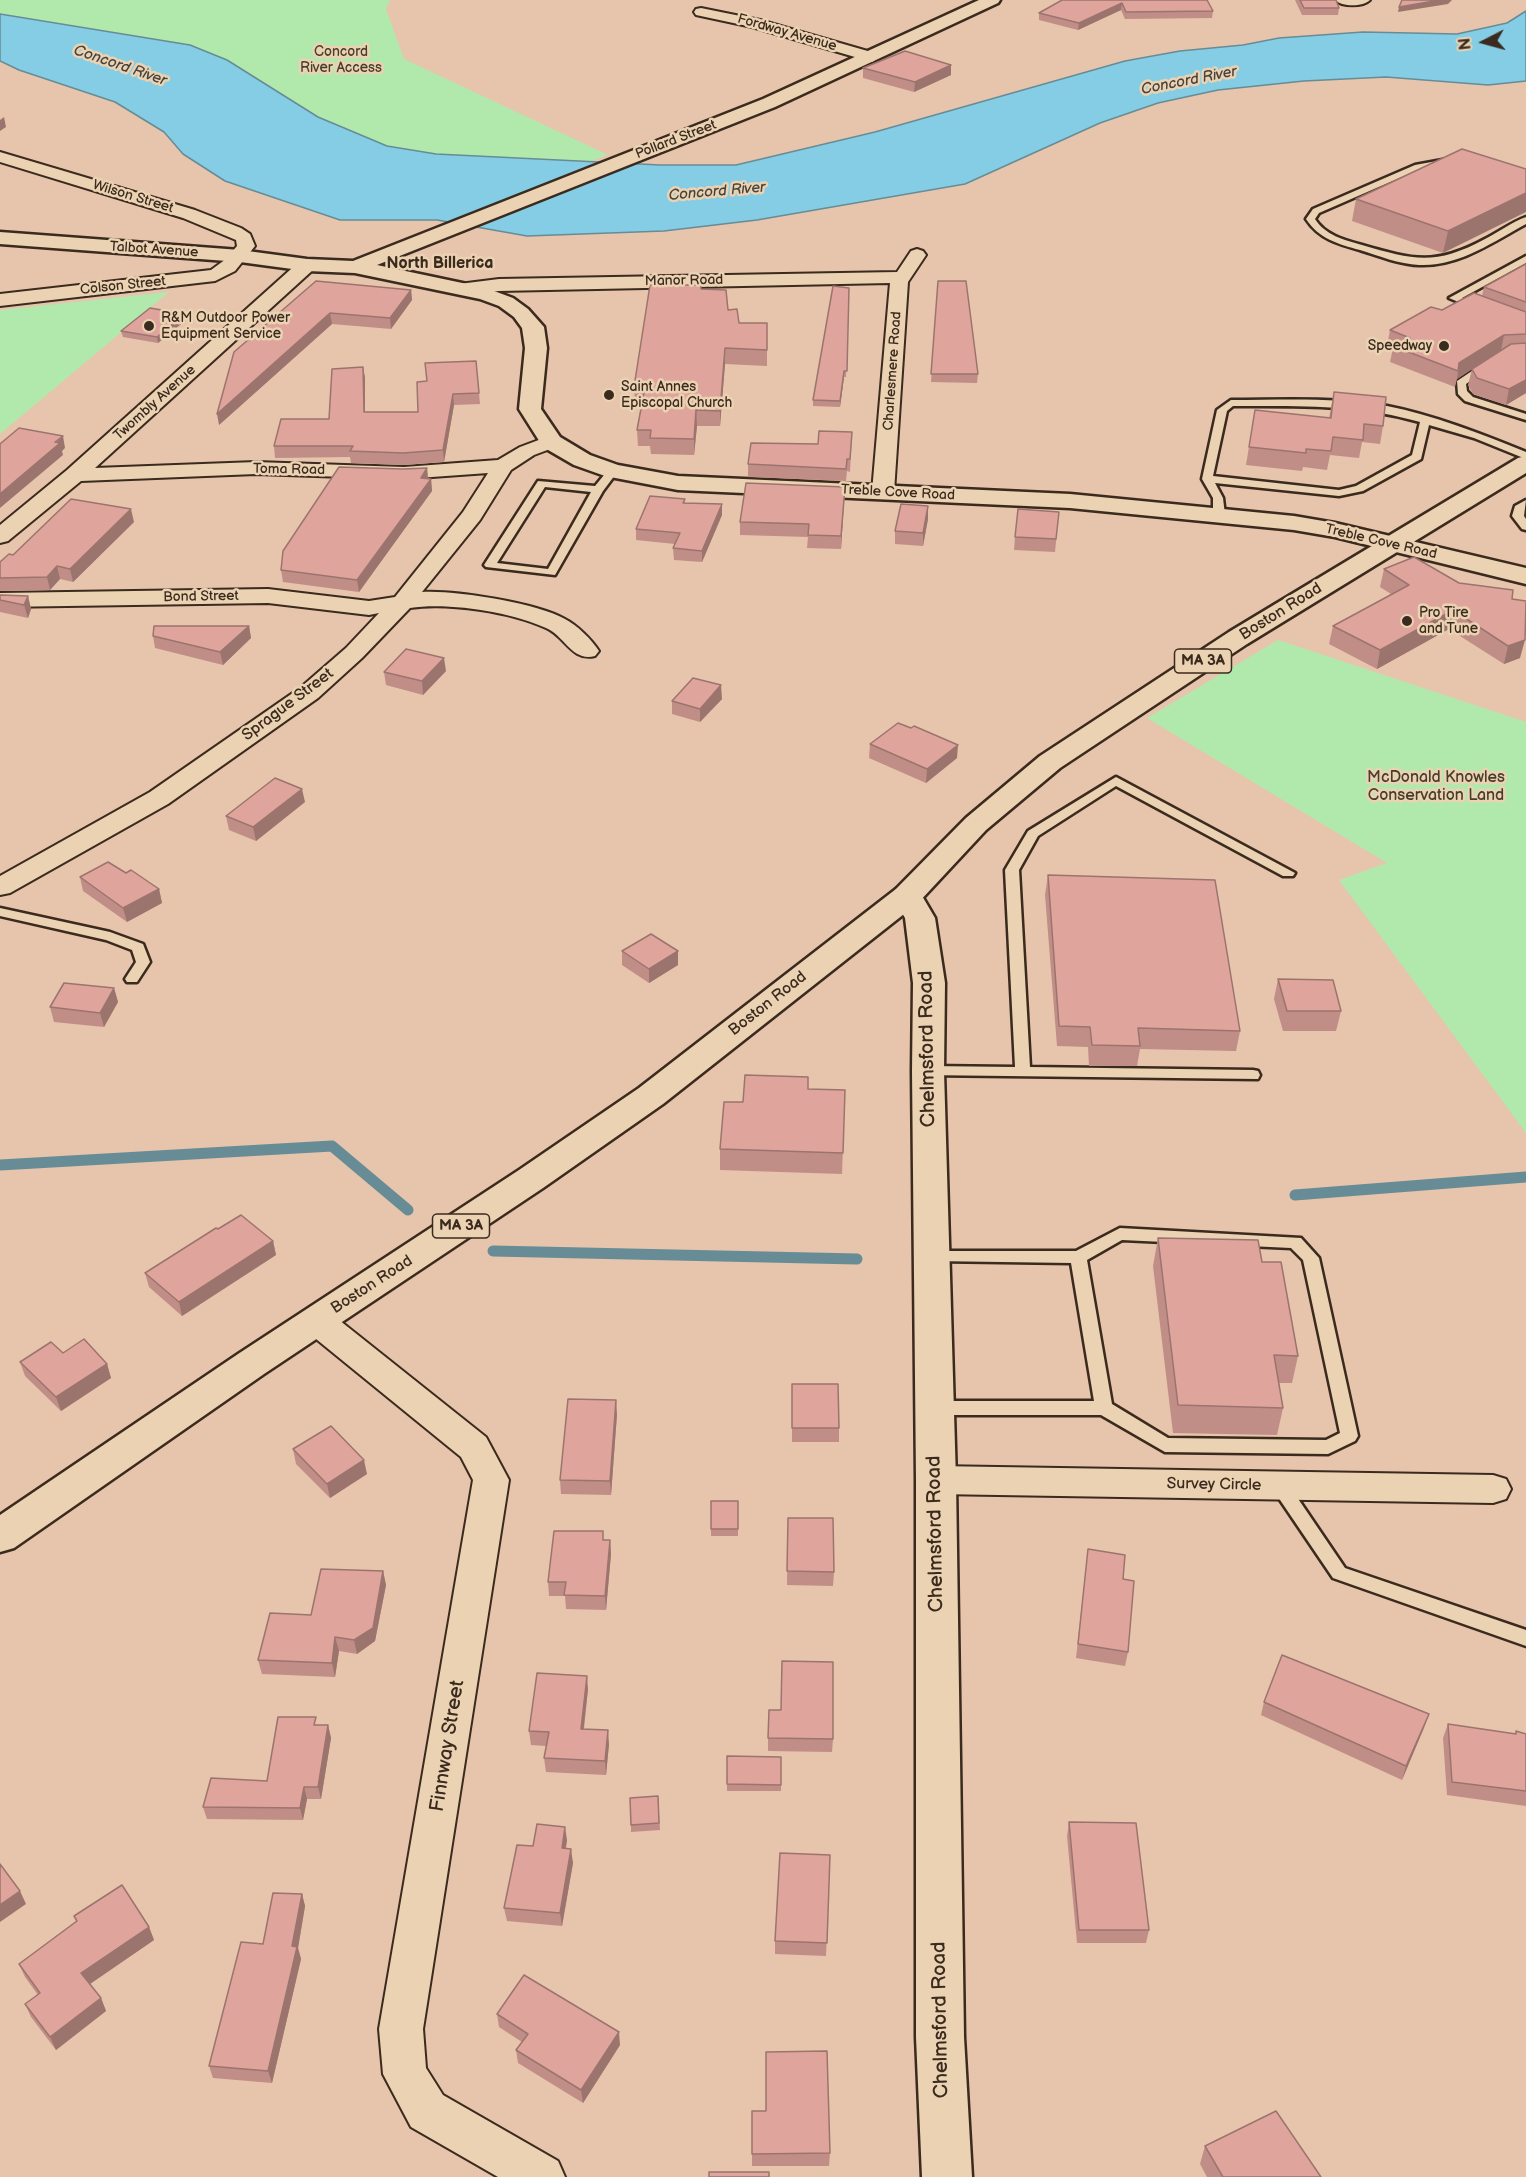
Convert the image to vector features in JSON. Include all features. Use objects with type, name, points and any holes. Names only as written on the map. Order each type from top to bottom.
[{"type":"street","name":"Pollard Street","points":[[355,267],[769,103],[992,0]]},
{"type":"street","points":[[1342,0],[1363,0]]},
{"type":"street","name":"Fordway Avenue","points":[[701,12],[747,21],[872,57]]},
{"type":"street","name":"Wilson Street","points":[[0,157],[189,214],[235,232],[244,238],[246,246],[240,256]]},
{"type":"street","name":"Talbot Avenue","points":[[0,238],[240,256],[307,265]]},
{"type":"street","name":"Charlesmere Road","points":[[884,492],[899,282],[917,255]]},
{"type":"street","name":"Colson Street","points":[[0,300],[199,278],[224,271],[240,256]]},
{"type":"street","points":[[307,265],[355,267]]},
{"type":"street","name":"Twombly Avenue","points":[[0,536],[75,475],[307,265]]},
{"type":"street","name":"Treble Cove Road","points":[[355,267],[466,288],[506,302],[521,313],[533,327],[537,348],[530,409],[550,442],[582,460],[613,471],[678,483],[1070,501],[1219,515],[1335,530],[1526,576]]},
{"type":"street","name":"Manor Road","points":[[466,288],[499,285],[902,277]]},
{"type":"street","name":"Sprague Street","points":[[0,887],[159,798],[309,693],[354,653],[401,604],[472,515],[503,466],[550,442]]},
{"type":"street","name":"Boston Road","points":[[0,1536],[651,1096],[907,896],[976,824],[1050,762],[1238,638],[1526,463]]},
{"type":"street","name":"Toma Road","points":[[75,475],[256,468],[404,473],[503,466]]},
{"type":"street","name":"Bond Street","points":[[0,600],[268,596],[369,608],[443,598],[529,613],[558,624],[587,651]]},
{"type":"street","name":"Chelmsford Road","points":[[907,896],[920,918],[929,983],[928,1071],[936,1480],[940,2037],[947,2177]]},
{"type":"street","name":"Finnway Street","points":[[317,1321],[474,1447],[492,1480],[401,2029],[405,2074],[427,2111],[542,2177]]},
{"type":"street","name":"Survey Circle","points":[[936,1480],[1493,1489]]},
{"type":"lane","points":[[1462,162],[1438,162],[1418,167],[1316,211],[1310,219],[1315,228],[1330,238],[1397,258],[1419,262],[1454,258],[1526,220]]},
{"type":"lane","points":[[1485,309],[1454,298],[1526,259]]},
{"type":"lane","points":[[1496,360],[1461,383],[1462,392],[1469,399],[1525,415]]},
{"type":"lane","points":[[1219,515],[1218,498],[1207,479],[1222,410],[1226,405],[1238,402],[1353,404],[1386,409],[1478,436],[1526,456]]},
{"type":"lane","points":[[1207,479],[1328,493],[1351,491],[1417,457],[1425,422]]},
{"type":"lane","points":[[598,490],[542,483],[490,565],[551,573],[598,490],[613,471]]},
{"type":"lane","points":[[1526,503],[1519,508],[1518,516],[1526,528]]},
{"type":"lane","points":[[1023,1072],[1012,870],[1032,834],[1116,781],[1288,873]]},
{"type":"lane","points":[[0,912],[110,936],[138,947],[143,962],[132,979]]},
{"type":"lane","points":[[928,1071],[1253,1075]]},
{"type":"lane","points":[[932,1255],[1078,1257],[1120,1234],[1295,1242],[1311,1258],[1349,1436],[1328,1447],[1165,1445],[1104,1408],[934,1408]]},
{"type":"lane","points":[[1078,1257],[1104,1408]]},
{"type":"lane","points":[[1280,1486],[1339,1573],[1526,1638]]},
{"type":"green space","name":"Concord River Access","points":[[0,0],[390,0],[386,9],[404,59],[608,155],[591,161],[436,154],[387,146],[318,117],[227,60],[190,45],[0,14]]},
{"type":"green space","points":[[169,292],[0,434],[0,310]]},
{"type":"green space","name":"McDonald Knowles Conservation Land","points":[[1278,640],[1526,722],[1526,1133],[1339,880],[1387,863],[1147,718]]},
{"type":"water","name":"Concord River","points":[[1526,11],[1526,81],[1488,85],[1386,77],[1304,81],[1218,90],[1158,103],[1100,123],[965,184],[757,220],[664,231],[527,236],[437,220],[340,220],[225,181],[183,154],[164,132],[115,102],[19,70],[0,61],[0,14],[190,45],[227,60],[318,117],[387,146],[436,154],[660,165],[736,165],[875,132],[1125,61],[1279,38],[1363,32],[1457,34],[1507,23]]},
{"type":"building","points":[[1062,0],[1207,0],[1213,11],[1126,12],[1122,3],[1079,23],[1039,13]]},
{"type":"building","points":[[1300,0],[1336,0],[1339,8],[1304,8]]},
{"type":"building","points":[[1402,0],[1440,0],[1399,7]]},
{"type":"building","points":[[905,51],[951,65],[915,82],[863,68]]},
{"type":"building","points":[[1462,149],[1526,169],[1526,193],[1448,231],[1356,199]]},
{"type":"building","points":[[1526,264],[1526,302],[1484,287]]},
{"type":"building","points":[[316,281],[411,290],[390,318],[330,313],[217,414],[234,352]]},
{"type":"building","points":[[938,281],[966,281],[978,374],[931,374]]},
{"type":"building","points":[[650,285],[701,285],[701,289],[726,290],[728,310],[737,309],[739,323],[767,323],[767,350],[725,348],[720,411],[696,410],[694,439],[650,438],[651,430],[637,430],[645,387],[634,387]]},
{"type":"building","points":[[833,286],[849,288],[847,371],[844,371],[840,401],[813,400]]},
{"type":"building","points":[[1474,293],[1526,312],[1526,334],[1504,335],[1459,363],[1458,371],[1393,346],[1410,338],[1390,330],[1431,307],[1442,310]]},
{"type":"building","points":[[150,308],[185,314],[157,337],[121,331]]},
{"type":"building","points":[[1526,343],[1526,380],[1509,389],[1477,378],[1472,369],[1511,344]]},
{"type":"building","points":[[476,361],[479,393],[453,394],[443,450],[403,453],[350,451],[353,446],[274,446],[281,419],[329,419],[332,369],[363,367],[364,412],[418,412],[417,382],[427,381],[425,363]]},
{"type":"building","points":[[1334,392],[1386,397],[1383,426],[1364,424],[1363,440],[1333,437],[1331,451],[1306,449],[1306,453],[1249,447],[1255,410],[1331,418]]},
{"type":"building","points":[[19,428],[63,436],[55,442],[60,443],[0,494],[0,444]]},
{"type":"building","points":[[819,431],[852,432],[850,459],[847,459],[846,469],[748,464],[751,443],[818,444]]},
{"type":"building","points":[[339,467],[427,468],[421,478],[431,479],[357,580],[281,570],[283,551]]},
{"type":"building","points":[[746,483],[845,487],[841,536],[808,535],[809,524],[740,522]]},
{"type":"building","points":[[650,496],[685,499],[683,503],[722,504],[702,551],[673,548],[680,533],[636,529]]},
{"type":"building","points":[[71,499],[131,509],[70,569],[57,566],[47,577],[0,578],[0,562],[9,554],[13,555]]},
{"type":"building","points":[[901,504],[928,506],[923,533],[895,531]]},
{"type":"building","points":[[1018,509],[1059,512],[1056,539],[1015,537]]},
{"type":"building","points":[[1414,557],[1459,583],[1513,590],[1512,599],[1526,601],[1525,640],[1508,646],[1453,610],[1380,650],[1333,626],[1409,585],[1384,569]]},
{"type":"building","points":[[0,595],[28,596],[24,605],[0,600]]},
{"type":"building","points":[[154,626],[249,626],[220,652],[153,636]]},
{"type":"building","points":[[406,649],[444,658],[422,681],[384,672]]},
{"type":"building","points":[[693,678],[721,685],[700,709],[672,701]]},
{"type":"building","points":[[898,723],[911,728],[914,726],[958,745],[927,769],[870,744]]},
{"type":"building","points":[[275,778],[302,789],[253,827],[226,816]]},
{"type":"building","points":[[108,862],[126,873],[131,870],[159,889],[123,908],[80,877]]},
{"type":"building","points":[[1048,875],[1215,880],[1240,1031],[1138,1028],[1140,1046],[1092,1045],[1090,1027],[1059,1026]]},
{"type":"building","points":[[651,934],[678,951],[649,969],[622,951]]},
{"type":"building","points":[[1278,979],[1333,980],[1341,1011],[1287,1011]]},
{"type":"building","points":[[64,983],[114,988],[100,1013],[50,1007]]},
{"type":"building","points":[[745,1075],[808,1077],[808,1089],[845,1090],[843,1153],[720,1149],[724,1102],[743,1102]]},
{"type":"building","points":[[241,1215],[273,1241],[179,1302],[145,1273],[216,1228],[218,1229]]},
{"type":"building","points":[[1158,1238],[1258,1240],[1262,1262],[1281,1262],[1298,1356],[1274,1355],[1283,1408],[1178,1405]]},
{"type":"building","points":[[84,1339],[107,1364],[56,1397],[20,1362],[51,1342],[63,1353]]},
{"type":"building","points":[[792,1384],[838,1384],[839,1428],[792,1428]]},
{"type":"building","points":[[568,1399],[616,1400],[610,1481],[560,1480]]},
{"type":"building","points":[[331,1426],[364,1460],[327,1484],[293,1449]]},
{"type":"building","points":[[711,1501],[738,1501],[738,1529],[711,1529]]},
{"type":"building","points":[[788,1518],[833,1518],[834,1572],[787,1571]]},
{"type":"building","points":[[554,1531],[603,1531],[603,1540],[610,1540],[605,1596],[564,1595],[566,1582],[548,1582]]},
{"type":"building","points":[[1088,1549],[1125,1555],[1123,1579],[1134,1581],[1128,1652],[1078,1644]]},
{"type":"building","points":[[321,1569],[383,1571],[373,1628],[354,1640],[335,1637],[332,1663],[258,1660],[270,1613],[311,1615]]},
{"type":"building","points":[[1282,1655],[1429,1714],[1406,1766],[1264,1702]]},
{"type":"building","points":[[782,1661],[833,1662],[833,1739],[768,1738],[769,1710],[781,1710]]},
{"type":"building","points":[[537,1673],[587,1676],[581,1729],[608,1730],[605,1761],[544,1758],[549,1732],[529,1731]]},
{"type":"building","points":[[278,1717],[316,1717],[314,1725],[328,1725],[318,1787],[304,1787],[300,1808],[203,1807],[211,1778],[267,1781]]},
{"type":"building","points":[[1448,1724],[1526,1734],[1526,1791],[1452,1782]]},
{"type":"building","points":[[727,1756],[781,1757],[781,1785],[727,1784]]},
{"type":"building","points":[[658,1796],[659,1823],[631,1825],[630,1798]]},
{"type":"building","points":[[1069,1822],[1136,1823],[1149,1930],[1079,1930]]},
{"type":"building","points":[[537,1824],[565,1827],[562,1848],[571,1849],[560,1913],[504,1908],[517,1845],[533,1846]]},
{"type":"building","points":[[780,1853],[830,1855],[827,1943],[775,1941]]},
{"type":"building","points":[[0,1864],[20,1891],[0,1905]]},
{"type":"building","points":[[122,1885],[149,1927],[81,1973],[101,1998],[50,2037],[25,2004],[40,1993],[19,1964],[77,1921],[74,1916]]},
{"type":"building","points":[[273,1893],[302,1894],[292,1946],[297,1947],[268,2071],[209,2066],[241,1942],[263,1944]]},
{"type":"building","points":[[524,1975],[619,2032],[581,2090],[516,2050],[528,2034],[497,2014]]},
{"type":"building","points":[[827,2051],[830,2153],[752,2154],[752,2111],[766,2111],[766,2052]]},
{"type":"building","points":[[1276,2111],[1321,2177],[1223,2177],[1205,2146]]},
{"type":"building","points":[[709,2172],[769,2172],[769,2177],[709,2177]]},
{"type":"waterway","points":[[0,1165],[332,1146],[408,1210]]},
{"type":"waterway","points":[[1295,1195],[1526,1177]]},
{"type":"waterway","points":[[493,1251],[857,1259]]},
{"type":"place","name":"R&M Outdoor Power Equipment Service","points":[[149,326]]},
{"type":"place","name":"Speedway","points":[[1444,346]]},
{"type":"place","name":"Saint Annes Episcopal Church","points":[[609,395]]},
{"type":"place","name":"Pro Tire and Tune","points":[[1407,621]]},
{"type":"district","name":"North Billerica","points":[[440,264]]}]
